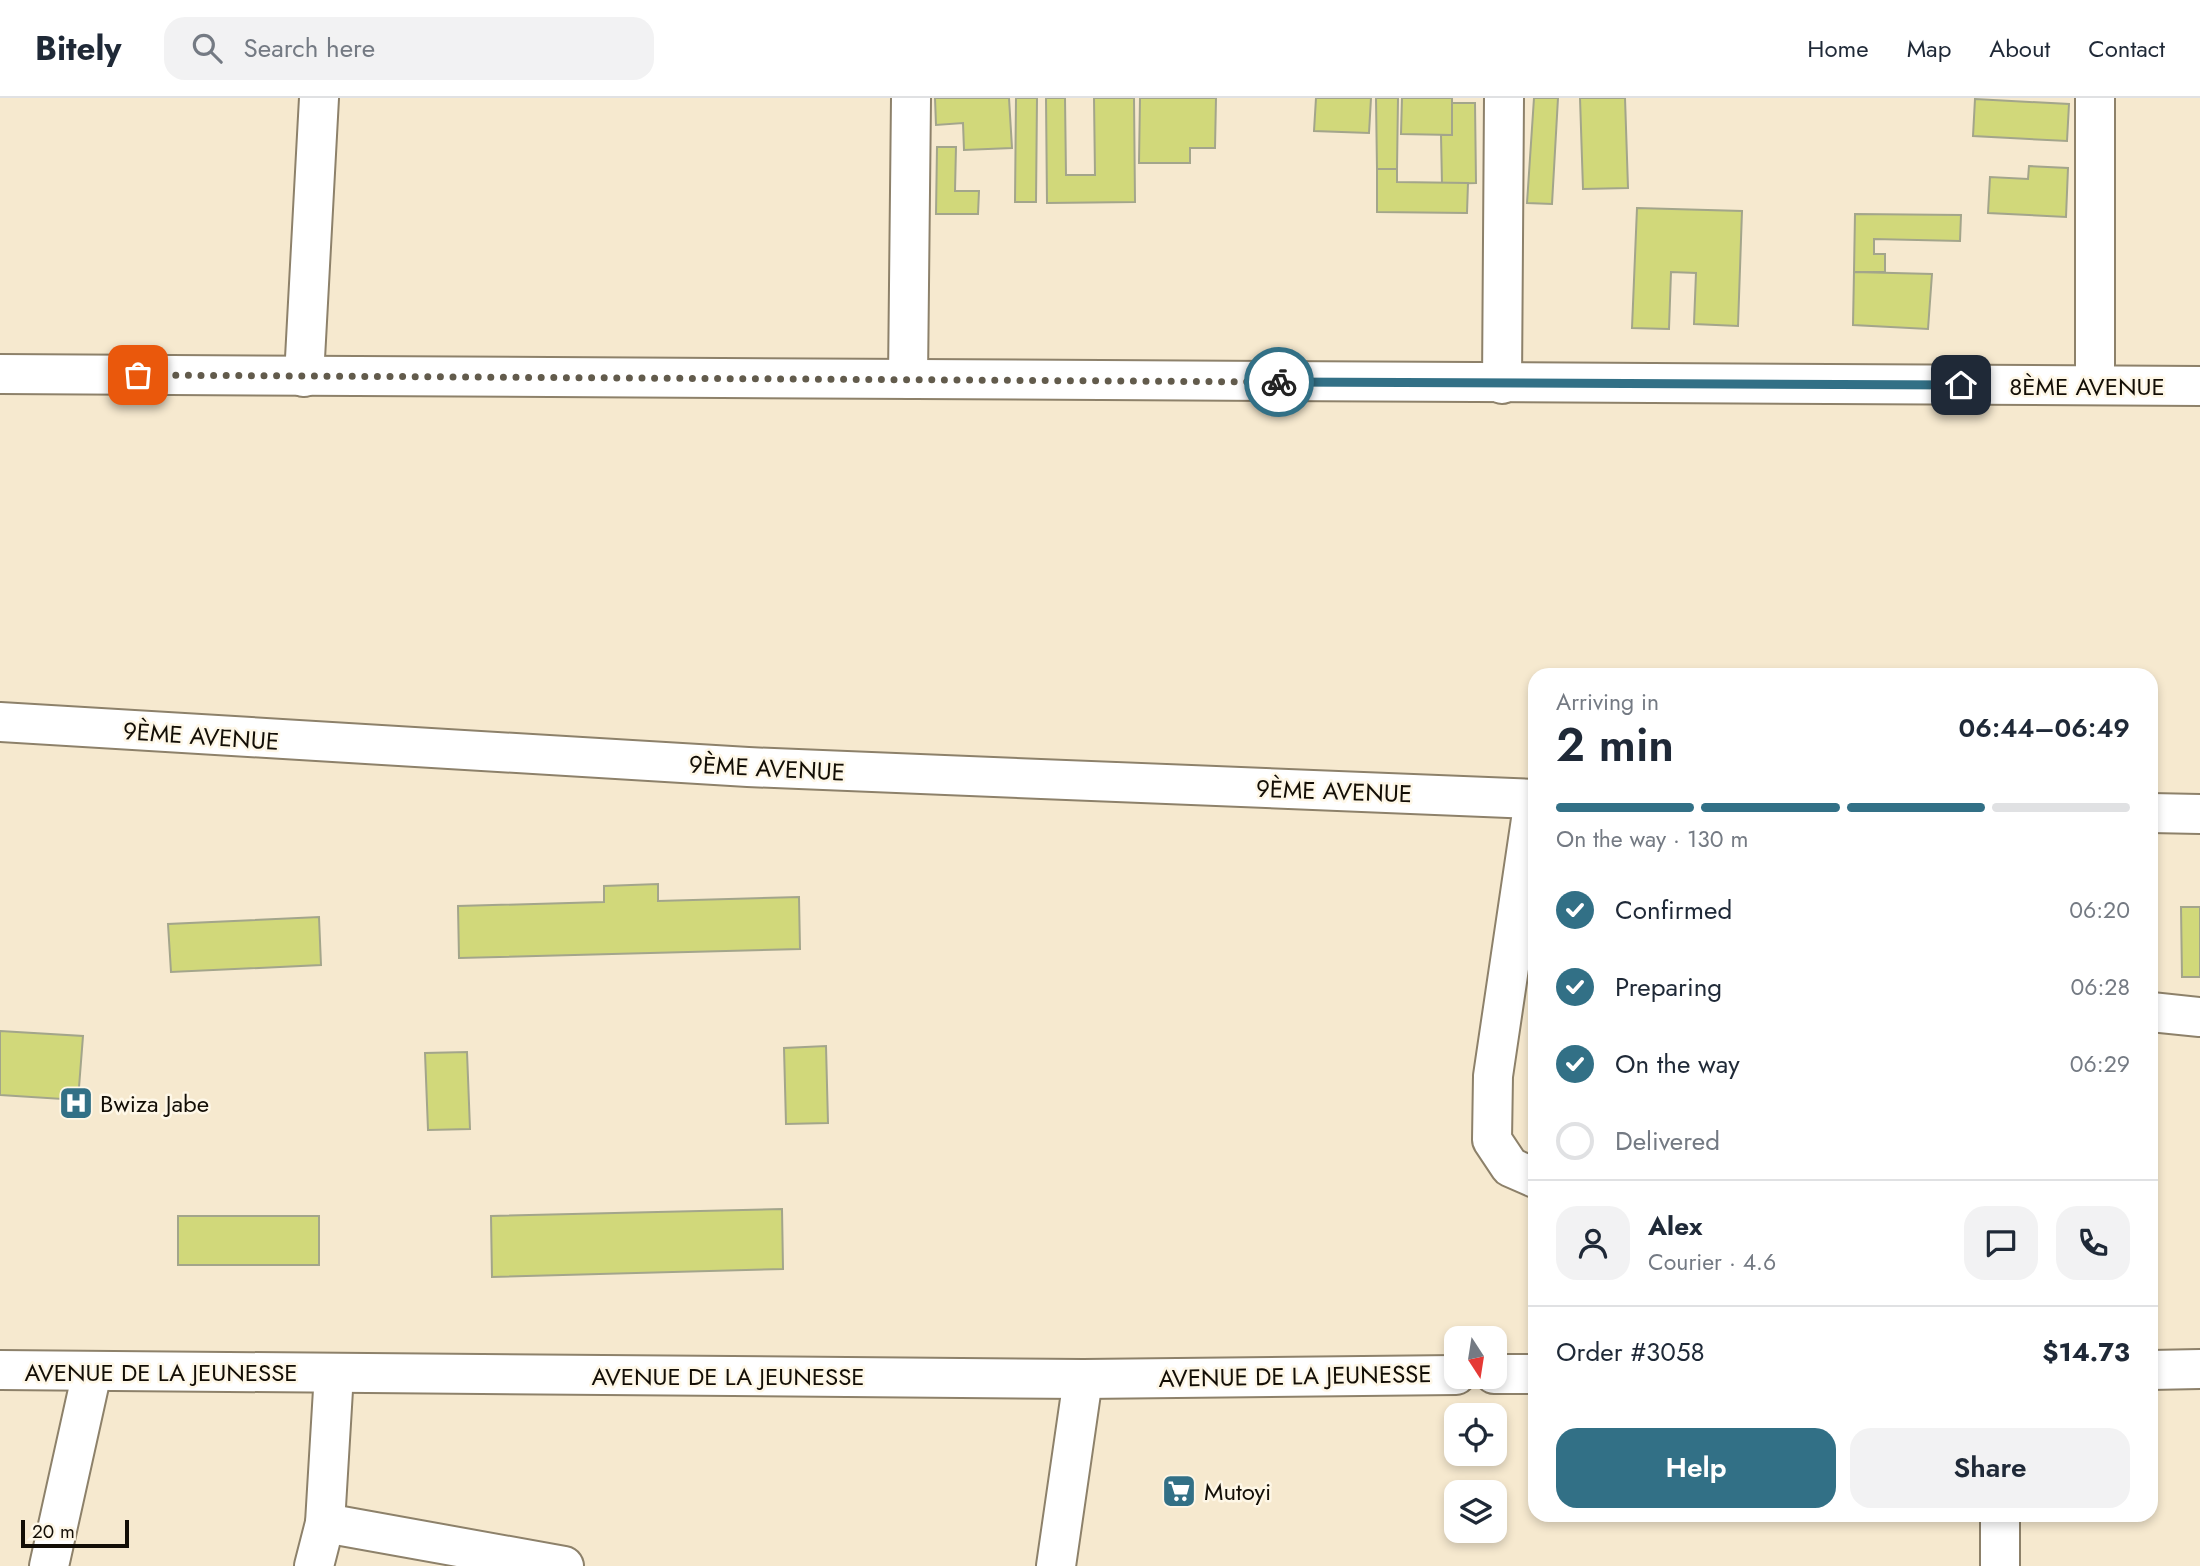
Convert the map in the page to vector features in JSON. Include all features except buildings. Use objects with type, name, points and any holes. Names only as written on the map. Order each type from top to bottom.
[{"type":"street","points":[[304,377],[319,98]]},
{"type":"street","points":[[908,379],[911,98]]},
{"type":"street","points":[[1502,384],[1504,98]]},
{"type":"street","points":[[2095,98],[2095,385]]},
{"type":"street","name":"8ÈME AVENUE","points":[[0,374],[2200,386]]},
{"type":"street","name":"9ÈME AVENUE","points":[[0,722],[734,767],[1528,799]]},
{"type":"street","points":[[2158,813],[2200,814]]},
{"type":"street","points":[[1528,840],[1493,1076],[1492,1140],[1510,1167],[1528,1175]]},
{"type":"street","points":[[2158,1013],[2200,1017]]},
{"type":"street","points":[[2158,1370],[2200,1369]]},
{"type":"street","name":"AVENUE DE LA JEUNESSE","points":[[0,1370],[92,1373],[1083,1379],[1444,1375]]},
{"type":"street","points":[[49,1566],[92,1373]]},
{"type":"street","points":[[314,1566],[325,1523],[334,1373]]},
{"type":"street","points":[[1507,1374],[1528,1374]]},
{"type":"street","points":[[1056,1566],[1083,1379]]},
{"type":"street","points":[[2000,1522],[2000,1566]]},
{"type":"street","points":[[325,1523],[564,1566]]},
{"type":"way so far","points":[[138,375],[1279,382]]},
{"type":"place","name":"Bwiza Jabe","points":[[76,1103]]},
{"type":"place","name":"Mutoyi","points":[[1179,1491]]},
{"type":"route","points":[[1279,382],[1961,385]]}]
